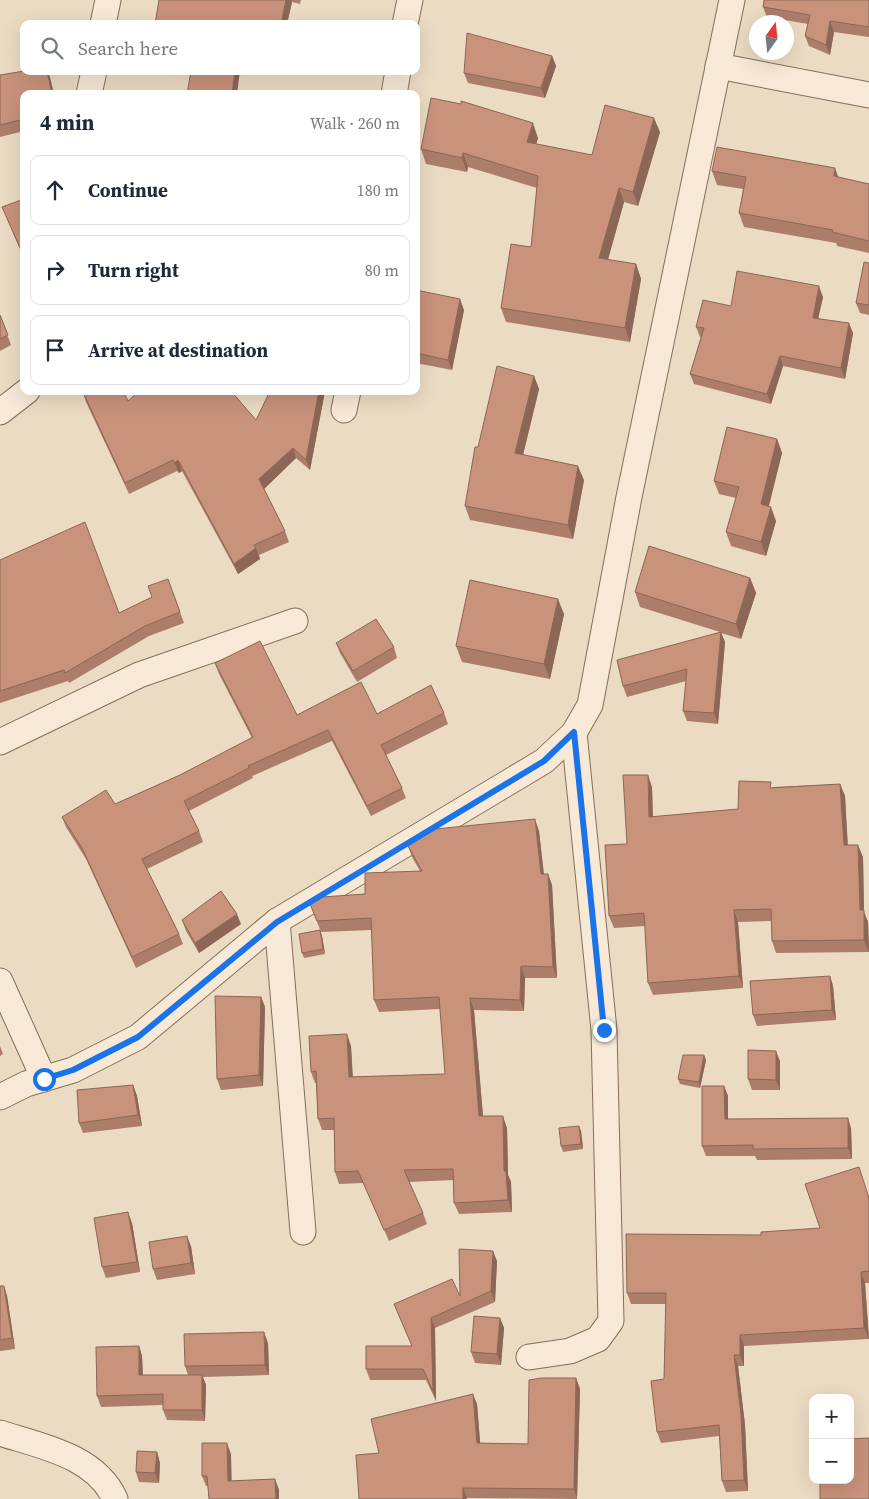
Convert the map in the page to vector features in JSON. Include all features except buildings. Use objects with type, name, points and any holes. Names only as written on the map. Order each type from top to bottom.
[{"type":"street","points":[[104,20],[108,0]]},
{"type":"street","points":[[406,20],[410,0]]},
{"type":"street","points":[[0,1097],[26,1084],[73,1070],[138,1037],[277,922],[544,761],[574,732],[590,705],[629,497],[732,0]]},
{"type":"street","points":[[718,66],[869,95]]},
{"type":"street","points":[[91,90],[93,75]]},
{"type":"street","points":[[395,90],[397,75]]},
{"type":"street","points":[[0,412],[22,395]]},
{"type":"street","points":[[0,742],[138,675],[295,621]]},
{"type":"street","points":[[529,1358],[570,1351],[598,1339],[612,1321],[604,1030],[574,732]]},
{"type":"street","points":[[277,922],[303,1232]]},
{"type":"street","points":[[0,981],[44,1079]]},
{"type":"street","points":[[0,1433],[77,1458],[110,1487],[115,1499]]},
{"type":"route","points":[[44,1079],[73,1070],[138,1037],[277,922],[544,761],[574,732],[604,1030]]}]
